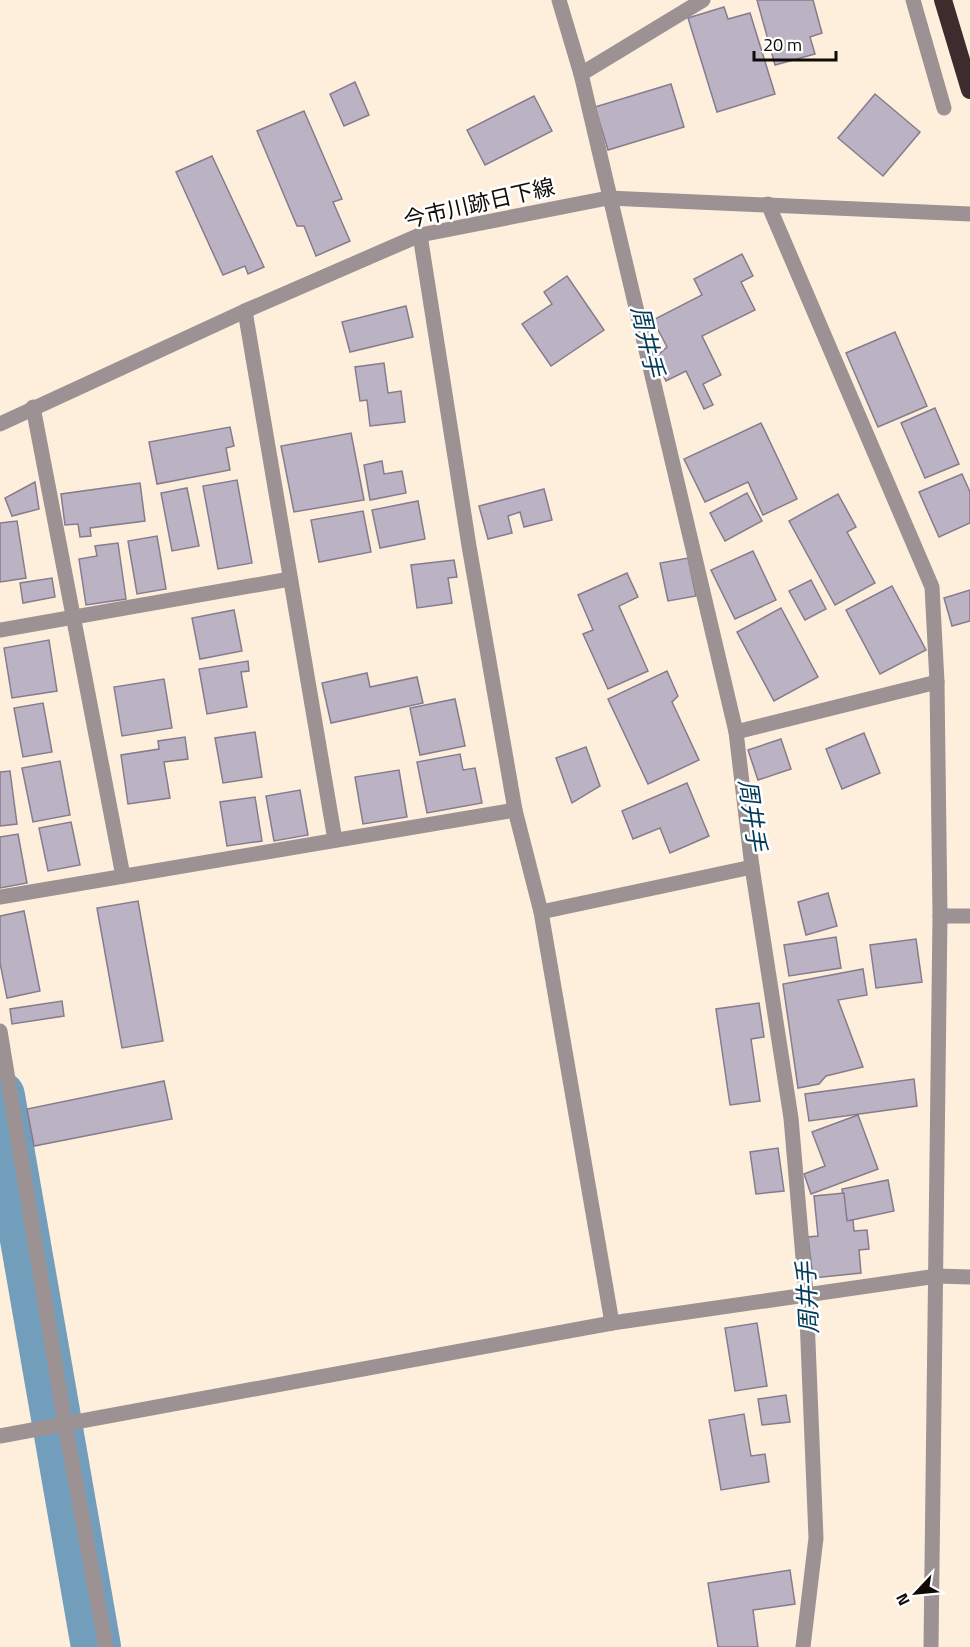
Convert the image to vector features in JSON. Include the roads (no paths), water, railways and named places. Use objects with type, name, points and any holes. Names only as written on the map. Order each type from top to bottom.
[{"type":"highway","points":[[943,0],[970,90]]},
{"type":"street","points":[[559,0],[580,74],[736,732],[752,867],[791,1118],[806,1293],[816,1538],[803,1647]]},
{"type":"street","points":[[580,74],[703,0]]},
{"type":"street","points":[[913,0],[944,108]]},
{"type":"street","name":"今市川跡日下線","points":[[0,424],[245,311],[420,236],[608,198],[970,214]]},
{"type":"street","points":[[768,204],[933,587],[937,682],[940,916],[931,1647]]},
{"type":"street","points":[[420,236],[469,546],[515,810],[541,912],[612,1323]]},
{"type":"street","points":[[245,311],[335,840]]},
{"type":"street","points":[[33,407],[123,876]]},
{"type":"street","points":[[0,630],[290,579]]},
{"type":"street","points":[[736,732],[937,682]]},
{"type":"street","points":[[0,897],[515,810]]},
{"type":"street","points":[[541,912],[752,867]]},
{"type":"street","points":[[940,916],[970,916]]},
{"type":"street","points":[[0,1031],[65,1424],[106,1647]]},
{"type":"street","points":[[0,1436],[612,1323],[806,1293],[937,1276],[970,1277]]},
{"type":"waterway","points":[[0,1096],[96,1647]]},
{"type":"water label","name":"周井手","points":[[648,341]]},
{"type":"water label","name":"周井手","points":[[753,815]]},
{"type":"water label","name":"周井手","points":[[807,1298]]}]
